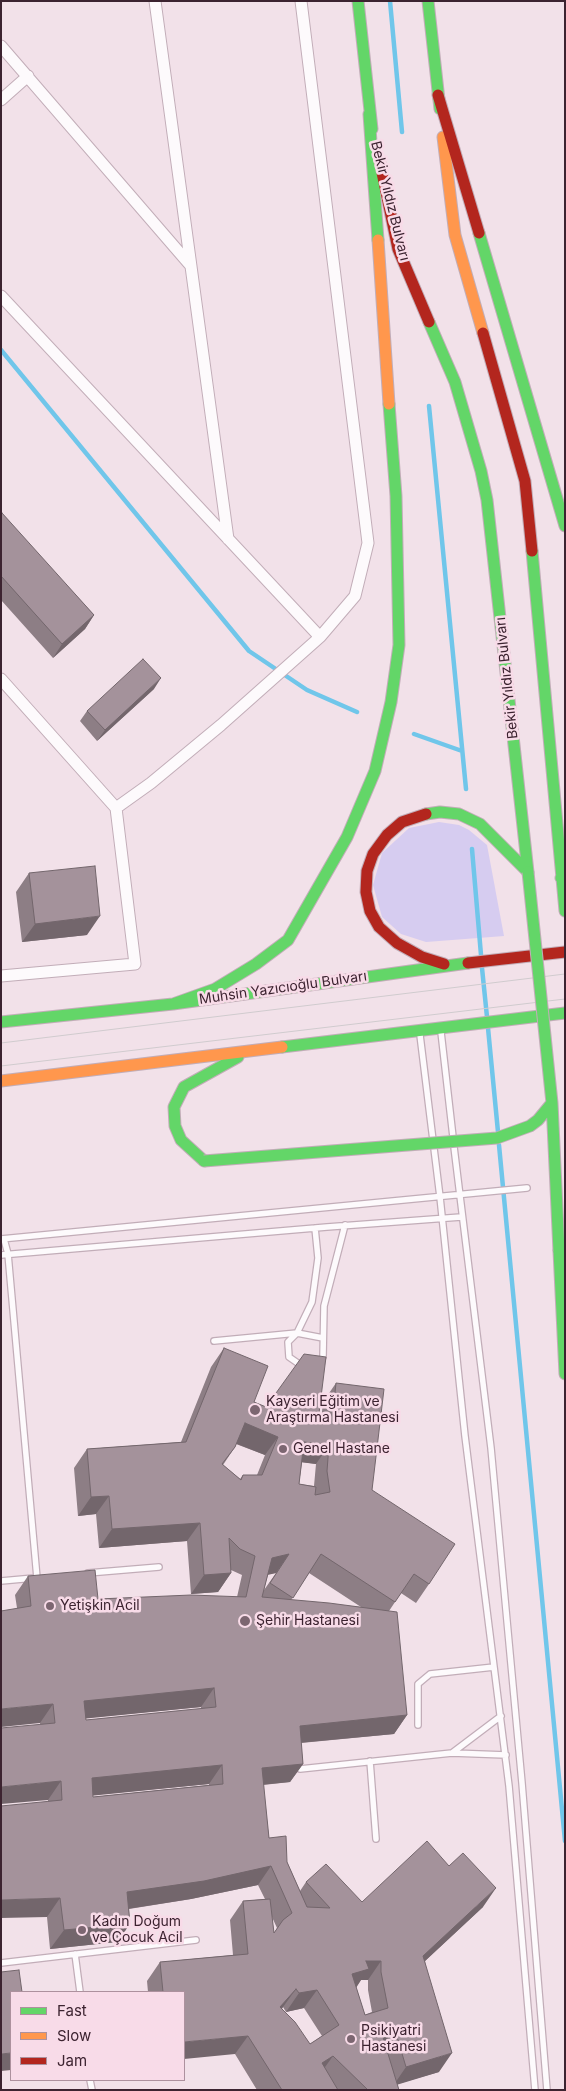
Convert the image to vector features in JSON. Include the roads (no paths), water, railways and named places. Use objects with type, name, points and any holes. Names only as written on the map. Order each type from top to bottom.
[{"type":"main road","name":"Bekir Yıldız Bulvarı","points":[[358,1],[369,114],[398,249],[455,382],[481,471],[487,500],[552,1103],[565,1374]]},
{"type":"main road","points":[[428,1],[455,235],[525,481],[563,873],[565,911]]},
{"type":"main road","points":[[438,94],[565,526]]},
{"type":"main road","points":[[173,1004],[216,989],[256,964],[288,940],[347,837],[375,771],[389,710],[400,645],[396,496],[369,114]]},
{"type":"main road","points":[[450,966],[422,958],[397,943],[379,927],[370,911],[366,892],[367,871],[373,854],[386,835],[402,822],[419,815],[440,812],[459,814],[489,830],[528,872]]},
{"type":"main road","name":"Muhsin Yazıcıoğlu Bulvarı","points":[[1,1022],[173,1004],[565,952]]},
{"type":"main road","points":[[1,1081],[565,1013]]},
{"type":"main road","points":[[247,1052],[184,1088],[174,1107],[175,1126],[181,1140],[204,1162],[497,1138],[530,1126],[542,1116],[552,1103]]},
{"type":"street","points":[[155,1],[228,539]]},
{"type":"street","points":[[116,808],[151,783],[214,731],[320,637],[355,596],[368,543],[302,1]]},
{"type":"street","points":[[1,46],[191,266]]},
{"type":"street","points":[[1,100],[28,76]]},
{"type":"street","points":[[1,296],[320,637]]},
{"type":"street","points":[[1,679],[116,808],[135,964],[1,976]]},
{"type":"lane","points":[[440,1028],[461,1218],[492,1458],[522,1783],[547,2090]]},
{"type":"lane","points":[[419,1030],[440,1197],[467,1446],[506,1755],[535,2090]]},
{"type":"lane","points":[[37,1578],[3,1239],[527,1188]]},
{"type":"lane","points":[[4,1255],[315,1228],[461,1218]]},
{"type":"lane","points":[[316,1364],[323,1357],[324,1306],[346,1226]]},
{"type":"lane","points":[[308,1366],[300,1367],[289,1357],[288,1342],[297,1332],[312,1302],[318,1258],[315,1228]]},
{"type":"lane","points":[[214,1341],[297,1332],[323,1338]]},
{"type":"lane","points":[[84,1574],[160,1567]]},
{"type":"lane","points":[[1,1581],[47,1577]]},
{"type":"lane","points":[[418,1725],[418,1684],[430,1674],[494,1667]]},
{"type":"lane","points":[[452,1753],[501,1716]]},
{"type":"lane","points":[[300,1769],[452,1753],[506,1755]]},
{"type":"lane","points":[[370,1761],[376,1839]]},
{"type":"lane","points":[[1,1963],[196,1940]]},
{"type":"lane","points":[[75,1954],[80,1991]]},
{"type":"waterway","points":[[390,1],[402,132]]},
{"type":"waterway","points":[[1,350],[249,651],[307,690],[357,712]]},
{"type":"waterway","points":[[429,406],[466,789]]},
{"type":"waterway","points":[[414,734],[462,751]]},
{"type":"waterway","points":[[472,849],[481,955]]},
{"type":"waterway","points":[[482,968],[487,1017]]},
{"type":"waterway","points":[[488,1028],[498,1132]]},
{"type":"waterway","points":[[499,1145],[565,1841]]},
{"type":"tram line","points":[[1,1043],[565,974]]},
{"type":"tram line","points":[[1,1066],[565,999]]},
{"type":"place","name":"Kayseri Eğitim ve Araştırma Hastanesi","points":[[255,1410]]},
{"type":"place","name":"Genel Hastane","points":[[283,1449]]},
{"type":"place","name":"Yetişkin Acil","points":[[50,1606]]},
{"type":"place","name":"Şehir Hastanesi","points":[[245,1621]]},
{"type":"place","name":"Kadın Doğum ve Çocuk Acil","points":[[82,1930]]},
{"type":"place","name":"Psikiyatri Hastanesi","points":[[351,2039]]}]
